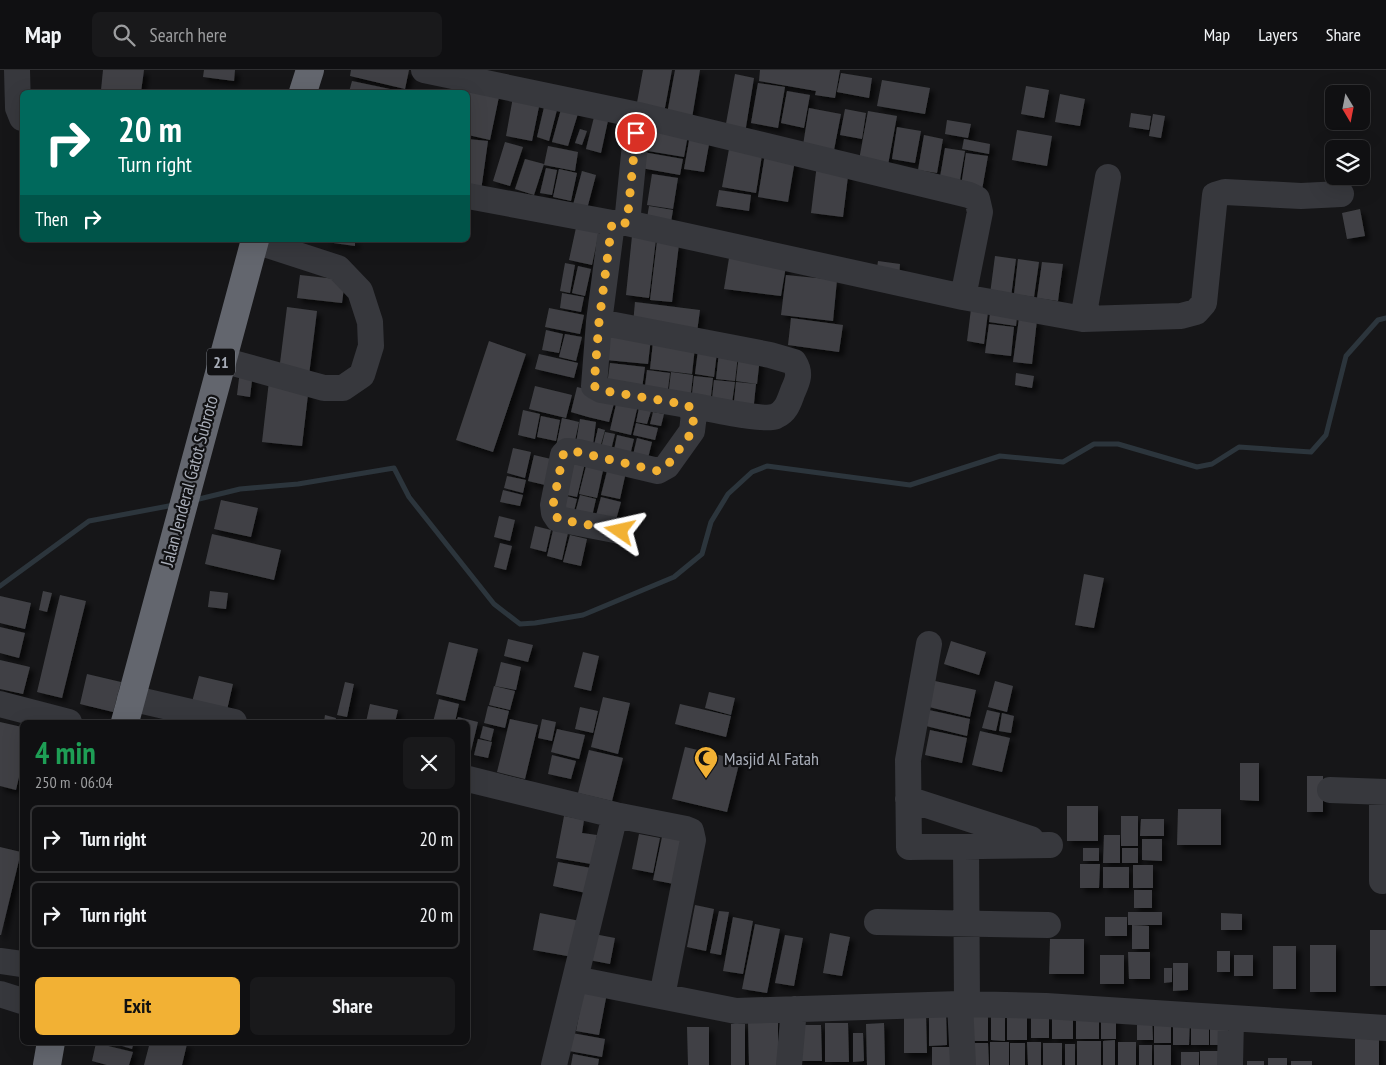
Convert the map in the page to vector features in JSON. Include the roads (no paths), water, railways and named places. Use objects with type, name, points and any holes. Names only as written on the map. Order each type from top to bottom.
[{"type":"highway","points":[[304,90],[310,70]]},
{"type":"highway","name":"Jalan Jenderal Gatot Subroto","points":[[128,710],[254,242]]},
{"type":"highway","points":[[47,1065],[50,1045]]},
{"type":"street","points":[[17,70],[18,108],[20,113]]},
{"type":"street","points":[[424,70],[464,86],[638,116],[960,192],[977,199],[980,212],[963,298]]},
{"type":"street","points":[[599,322],[770,355],[794,362],[798,368],[799,377],[785,410],[775,417],[762,417],[600,390],[594,386],[599,322],[638,116]]},
{"type":"street","points":[[1082,319],[1108,177]]},
{"type":"street","points":[[470,196],[619,223],[963,298],[1082,319],[1181,316],[1196,312],[1204,303],[1215,195],[1225,192],[1301,196],[1341,194]]},
{"type":"street","points":[[222,360],[324,388],[343,388],[362,375],[371,346],[370,322],[360,291],[338,268],[261,242]]},
{"type":"street","points":[[620,531],[558,519],[553,505],[563,455],[567,451],[578,452],[658,471],[667,466],[692,432],[694,414],[688,405]]},
{"type":"street","points":[[908,799],[1050,845],[909,847],[908,799],[908,760],[929,644]]},
{"type":"street","points":[[0,704],[61,720]]},
{"type":"street","points":[[128,710],[216,720]]},
{"type":"street","points":[[470,779],[615,815],[686,829],[690,832],[693,840],[662,996]]},
{"type":"street","points":[[1330,790],[1384,792],[1382,881]]},
{"type":"street","points":[[554,1065],[615,815]]},
{"type":"street","points":[[963,1065],[966,847]]},
{"type":"street","points":[[877,922],[1048,925]]},
{"type":"street","points":[[0,961],[20,964]]},
{"type":"street","points":[[575,979],[736,1011],[963,1004],[1046,1006],[1386,1028]]},
{"type":"street","points":[[0,994],[20,1000]]},
{"type":"street","points":[[789,1065],[794,1009]]},
{"type":"street","points":[[1230,1065],[1231,1019]]},
{"type":"waterway","points":[[195,500],[240,489],[298,484],[394,468],[409,497],[494,604],[520,624],[535,623],[583,615],[674,577],[702,554],[711,522],[728,494],[752,472],[767,466],[910,485],[1000,456],[1063,462],[1094,444],[1118,444],[1197,467],[1212,464],[1239,447],[1311,452],[1326,435],[1346,356],[1378,320],[1386,318]]},
{"type":"waterway","points":[[0,586],[89,521],[174,505]]},
{"type":"place","name":"Masjid Al Fatah","points":[[706,779]]}]
